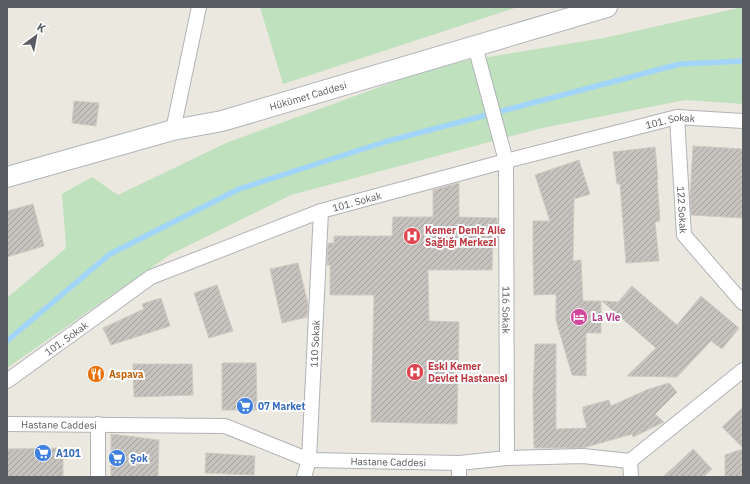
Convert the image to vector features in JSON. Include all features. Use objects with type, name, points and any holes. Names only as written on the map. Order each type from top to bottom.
[{"type":"street","points":[[173,130],[199,7]]},
{"type":"street","name":"Hükümet Caddesi","points":[[7,177],[173,130],[222,121],[607,7]]},
{"type":"street","name":"116 Sokak","points":[[475,46],[506,160],[507,458]]},
{"type":"street","name":"101. Sokak","points":[[7,381],[151,277],[320,211],[506,160],[677,118],[743,121]]},
{"type":"street","name":"122 Sokak","points":[[677,118],[684,235],[743,303]]},
{"type":"street","name":"110 Sokak","points":[[304,477],[309,460],[320,211]]},
{"type":"street","points":[[631,477],[630,461],[743,370]]},
{"type":"street","name":"Hastane Caddesi","points":[[7,424],[225,426],[309,460],[459,463],[507,458],[583,456],[630,461]]},
{"type":"street","points":[[98,424],[98,477]]},
{"type":"street","points":[[459,463],[459,477]]},
{"type":"green space","points":[[260,7],[518,7],[283,84]]},
{"type":"green space","points":[[743,7],[743,104],[685,100],[542,128],[291,195],[171,254],[7,368],[7,298],[66,248],[62,194],[92,177],[118,195],[226,143],[440,65],[604,38]]},
{"type":"building","points":[[74,101],[99,103],[96,126],[72,123]]},
{"type":"building","points":[[693,146],[743,149],[743,218],[691,215],[690,197]]},
{"type":"building","points":[[655,147],[660,221],[655,222],[659,261],[626,263],[620,184],[617,184],[613,152]]},
{"type":"building","points":[[579,160],[590,194],[574,199],[573,261],[581,260],[583,301],[601,301],[601,333],[586,333],[586,376],[572,375],[556,320],[556,294],[534,295],[533,221],[550,221],[535,175]]},
{"type":"building","points":[[459,183],[459,217],[497,218],[498,243],[493,242],[492,270],[428,270],[429,321],[459,322],[457,424],[371,422],[374,295],[330,295],[330,265],[327,265],[328,243],[334,243],[334,236],[392,236],[393,217],[433,217],[433,190]]},
{"type":"building","points":[[33,204],[44,246],[7,257],[7,211]]},
{"type":"building","points":[[298,263],[308,304],[307,317],[282,323],[270,269]]},
{"type":"building","points":[[217,285],[233,331],[209,338],[194,293]]},
{"type":"building","points":[[632,286],[677,325],[701,296],[739,328],[722,349],[711,341],[677,377],[627,376],[656,348],[602,301],[618,302]]},
{"type":"building","points":[[161,298],[170,326],[111,345],[103,328],[144,309],[142,304]]},
{"type":"building","points":[[535,344],[556,344],[556,429],[587,428],[583,407],[609,400],[611,406],[649,389],[669,383],[677,392],[655,414],[664,422],[633,437],[632,434],[583,448],[534,448],[533,395]]},
{"type":"building","points":[[222,363],[256,363],[257,410],[222,410]]},
{"type":"building","points":[[133,364],[192,364],[193,395],[134,397]]},
{"type":"building","points":[[743,407],[743,448],[722,427]]},
{"type":"building","points":[[111,434],[159,440],[158,477],[111,477]]},
{"type":"building","points":[[63,448],[63,477],[7,477],[7,449]]},
{"type":"building","points":[[693,449],[712,469],[703,477],[663,477]]},
{"type":"building","points":[[743,449],[743,477],[725,477],[725,455]]},
{"type":"building","points":[[206,453],[255,456],[254,475],[205,473]]},
{"type":"waterway","points":[[7,341],[110,254],[239,189],[388,141],[680,64],[743,61]]},
{"type":"place","name":"Kemer Deniz Aile Sağlığı Merkezi","points":[[412,236]]},
{"type":"place","name":"La Vie","points":[[579,317]]},
{"type":"place","name":"Eski Kemer Devlet Hastanesi","points":[[415,372]]},
{"type":"place","name":"Aspava","points":[[96,374]]},
{"type":"place","name":"07 Market","points":[[245,406]]},
{"type":"place","name":"A101","points":[[43,453]]},
{"type":"place","name":"Şok","points":[[117,458]]}]
